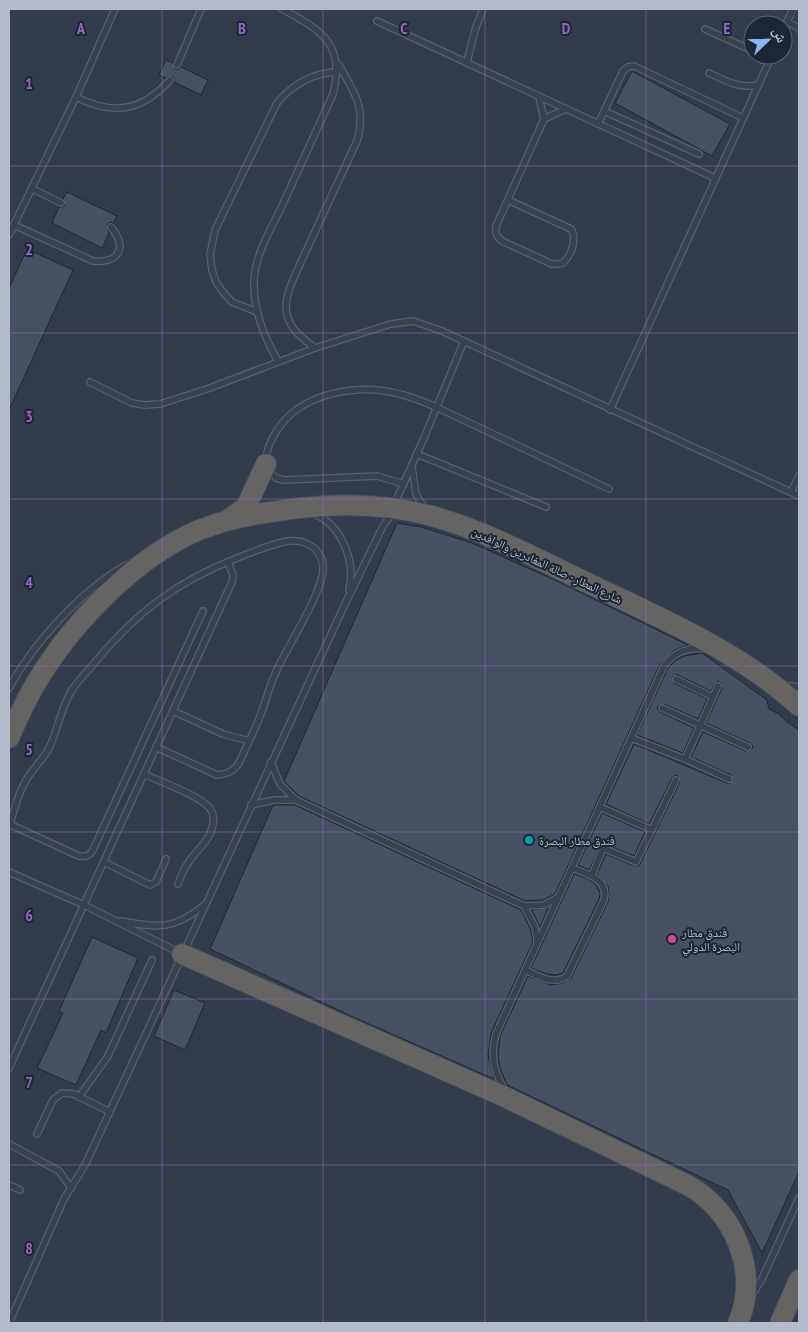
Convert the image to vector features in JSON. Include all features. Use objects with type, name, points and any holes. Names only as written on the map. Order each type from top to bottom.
[{"type":"highway","points":[[216,525],[234,516],[246,507],[266,464]]},
{"type":"highway","name":"شارع المطار - صالة المغادرين والوافدين","points":[[9,738],[35,684],[54,654],[77,626],[99,602],[125,579],[169,545],[199,530],[237,518],[266,512],[346,505],[394,508],[432,516],[510,546],[676,625],[726,653],[770,682],[799,706]]},
{"type":"highway","points":[[182,954],[516,1103],[677,1180],[700,1193],[719,1211],[734,1232],[743,1257],[746,1281],[741,1314]]},
{"type":"highway","points":[[780,1323],[799,1280]]},
{"type":"lane","points":[[9,235],[76,97],[115,9]]},
{"type":"lane","points":[[178,65],[200,9]]},
{"type":"lane","points":[[278,362],[266,338],[257,312],[254,281],[256,266],[333,94],[337,72],[332,48],[326,38],[317,29],[282,9]]},
{"type":"lane","points":[[467,62],[475,30],[483,9]]},
{"type":"lane","points":[[376,21],[715,178]]},
{"type":"lane","points":[[705,30],[743,47]]},
{"type":"lane","points":[[315,348],[294,329],[288,319],[286,305],[288,294],[357,141],[360,130],[362,119],[360,108],[335,60]]},
{"type":"lane","points":[[610,410],[767,65]]},
{"type":"lane","points":[[598,124],[623,70],[634,66],[743,118]]},
{"type":"lane","points":[[257,312],[232,302],[216,282],[210,255],[215,230],[277,103],[284,94],[304,80],[326,72],[337,72]]},
{"type":"lane","points":[[709,73],[738,85],[758,85]]},
{"type":"lane","points":[[76,97],[92,105],[109,109],[127,108],[144,103],[158,93],[170,80]]},
{"type":"lane","points":[[508,200],[571,230],[574,234],[574,243],[564,261],[552,264],[497,237],[496,226],[544,120],[539,97]]},
{"type":"lane","points":[[544,120],[566,109]]},
{"type":"lane","points":[[604,111],[699,154]]},
{"type":"lane","points":[[31,188],[62,203]]},
{"type":"lane","points":[[14,225],[93,261],[103,262],[112,260],[119,253],[120,244],[117,234],[111,228]]},
{"type":"lane","points":[[90,382],[132,403],[145,405],[160,404],[200,392],[315,348],[402,321],[413,321],[464,341],[799,496]]},
{"type":"lane","points":[[9,1323],[60,1209],[86,1163],[110,1112],[346,602],[383,526],[394,508],[464,341]]},
{"type":"lane","points":[[404,484],[376,476],[284,480],[276,478],[270,472],[266,464],[266,456],[284,420],[294,411],[322,397],[358,390],[385,391],[436,407],[609,489]]},
{"type":"lane","points":[[417,454],[546,507]]},
{"type":"lane","points":[[412,466],[416,494],[432,516]]},
{"type":"lane","points":[[791,492],[799,476]]},
{"type":"lane","points":[[302,508],[320,516],[334,529],[345,545],[350,564],[351,583],[346,602]]},
{"type":"lane","points":[[156,747],[218,775],[234,770],[262,712],[276,670],[322,578],[323,566],[319,554],[312,546],[303,541],[292,540],[278,543],[208,569],[149,606],[108,646],[78,681],[66,702],[46,752],[24,784],[9,825],[79,856],[90,855],[203,611]]},
{"type":"lane","points":[[9,688],[18,671],[38,646],[83,596],[100,581],[118,570],[169,545]]},
{"type":"lane","points":[[9,1068],[232,582],[233,575],[228,562]]},
{"type":"lane","points":[[516,1103],[508,1094],[494,1067],[492,1049],[496,1034],[664,666],[668,660],[680,652],[695,648],[726,653]]},
{"type":"lane","points":[[676,679],[714,696]]},
{"type":"lane","points":[[770,682],[799,687]]},
{"type":"lane","points":[[685,759],[718,686]]},
{"type":"lane","points":[[662,708],[748,746]]},
{"type":"lane","points":[[173,711],[232,737],[249,741]]},
{"type":"lane","points":[[631,738],[729,779]]},
{"type":"lane","points":[[271,762],[280,784],[296,800],[524,906],[544,905],[559,897]]},
{"type":"lane","points":[[144,774],[202,800],[212,810],[214,817],[209,835],[184,868],[178,884]]},
{"type":"lane","points":[[592,876],[603,848],[636,862],[676,780]]},
{"type":"lane","points":[[251,805],[274,800],[296,800]]},
{"type":"lane","points":[[600,807],[652,830]]},
{"type":"lane","points":[[104,862],[150,885],[156,882],[166,859]]},
{"type":"lane","points":[[525,970],[552,981],[567,976],[605,895],[602,885],[592,876],[572,868]]},
{"type":"lane","points":[[9,872],[84,905],[182,954]]},
{"type":"lane","points":[[113,920],[157,926],[175,924],[191,916],[205,904]]},
{"type":"lane","points":[[524,906],[535,927],[537,945]]},
{"type":"lane","points":[[79,1096],[108,1056],[152,960]]},
{"type":"lane","points":[[37,1134],[53,1100],[57,1096],[68,1093],[79,1096],[110,1112]]},
{"type":"lane","points":[[9,1144],[50,1164],[59,1171],[71,1188]]},
{"type":"lane","points":[[9,1185],[20,1190]]},
{"type":"lane","points":[[741,1314],[762,1279],[799,1198]]},
{"type":"shaded area","points":[[9,9],[799,9],[799,1323],[9,1323]]},
{"type":"building","points":[[166,60],[173,63],[175,69],[178,70],[181,67],[208,80],[201,95],[174,82],[172,76],[165,78],[159,75]]},
{"type":"building","points":[[632,71],[730,124],[712,156],[615,103]]},
{"type":"building","points":[[67,192],[117,216],[113,223],[110,222],[107,225],[109,233],[102,248],[52,223],[59,207],[65,205],[63,199]]},
{"type":"building","points":[[27,249],[73,270],[9,410],[9,288]]},
{"type":"building","points":[[397,523],[421,527],[472,543],[559,582],[688,645],[674,650],[660,664],[555,894],[543,900],[525,901],[299,796],[284,781]]},
{"type":"building","points":[[702,653],[767,700],[769,709],[779,714],[799,730],[799,1172],[762,1253],[728,1190],[507,1085],[500,1068],[498,1056],[500,1036],[528,976],[551,985],[563,983],[571,978],[608,902],[608,886],[597,874],[606,854],[634,866],[639,866],[680,782],[678,776],[675,775],[672,778],[649,824],[606,804],[634,744],[729,784],[733,780],[731,775],[691,757],[703,732],[746,751],[752,749],[753,746],[750,743],[706,723],[722,688],[721,683],[718,681],[715,683],[711,691],[676,674],[672,677],[674,683],[707,699],[698,719],[664,704],[658,706],[657,709],[660,712],[694,728],[683,753],[637,735],[668,668],[684,656]]},
{"type":"building","points":[[273,805],[295,805],[521,910],[530,928],[533,942],[491,1033],[488,1056],[494,1079],[353,1017],[210,949]]},
{"type":"building","points":[[602,813],[645,832],[634,856],[601,844],[589,870],[578,865]]},
{"type":"building","points":[[574,874],[588,879],[596,885],[600,893],[599,899],[563,973],[556,975],[547,974],[531,968]]},
{"type":"building","points":[[548,908],[540,927],[532,910]]},
{"type":"building","points":[[92,937],[138,958],[106,1033],[101,1030],[76,1085],[37,1068],[63,1013],[59,1011]]},
{"type":"building","points":[[174,990],[205,1003],[185,1050],[154,1036]]},
{"type":"place","name":"فندق مطار البصرة","points":[[529,840]]},
{"type":"place","name":"فندق مطار البصرة الدولي","points":[[672,939]]}]
